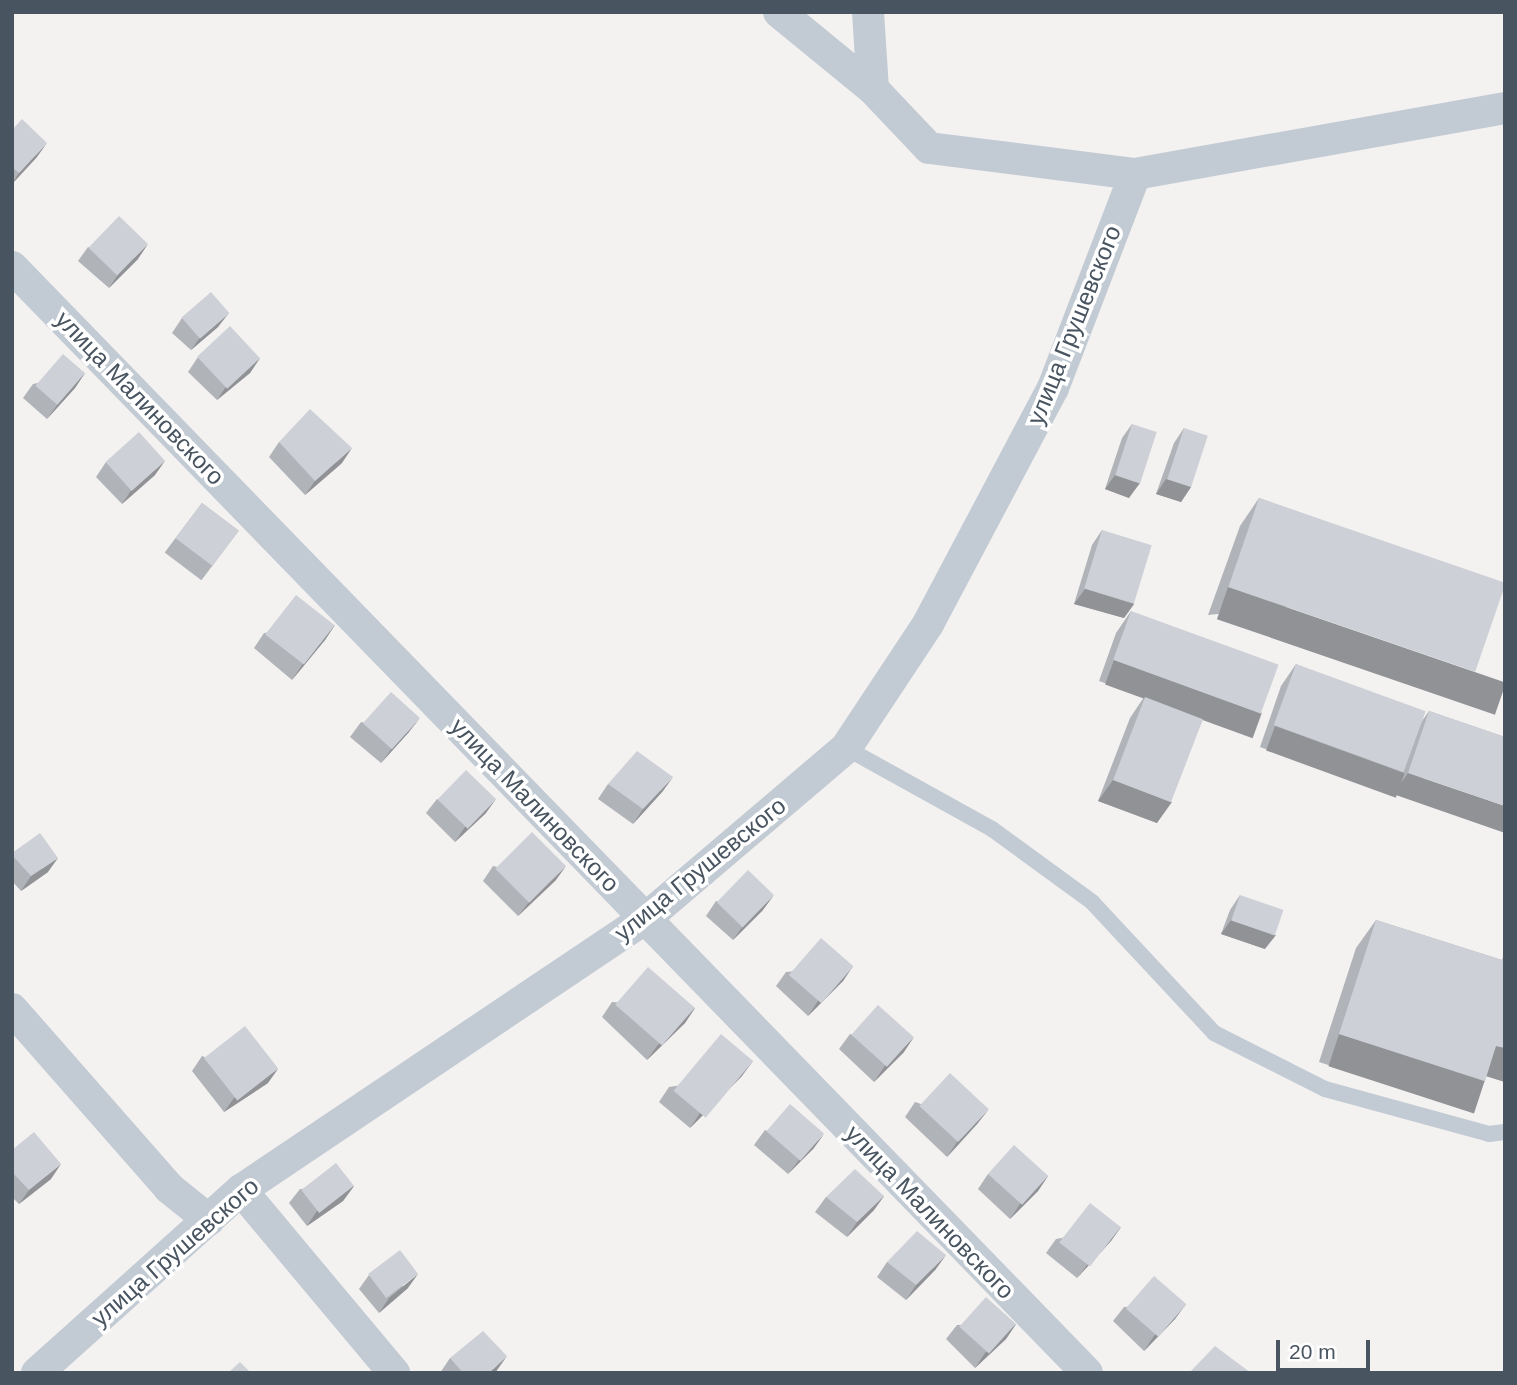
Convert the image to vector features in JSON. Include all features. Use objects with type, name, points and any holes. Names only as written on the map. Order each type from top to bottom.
[{"type":"street","points":[[779,12],[873,89],[929,148],[1135,174],[1505,108]]},
{"type":"street","points":[[868,12],[873,89]]},
{"type":"street","name":"улица Грушевского","points":[[37,1373],[241,1190],[645,919],[846,748],[928,624],[1053,388],[1135,174]]},
{"type":"street","name":"улица Малиновского","points":[[12,267],[1087,1373]]},
{"type":"street","points":[[12,1009],[169,1188],[209,1220]]},
{"type":"street","points":[[241,1190],[394,1373]]},
{"type":"lane","points":[[846,748],[992,828],[1092,902],[1214,1033],[1325,1089],[1489,1134],[1505,1132]]},
{"type":"building","points":[[22,119],[47,143],[19,173],[12,167],[12,130]]},
{"type":"building","points":[[119,216],[148,244],[117,275],[88,248]]},
{"type":"building","points":[[211,292],[229,313],[200,339],[182,318]]},
{"type":"building","points":[[230,326],[260,358],[227,389],[197,357]]},
{"type":"building","points":[[63,354],[85,373],[57,405],[35,386]]},
{"type":"building","points":[[310,409],[352,448],[315,481],[279,442]]},
{"type":"building","points":[[1132,424],[1157,432],[1140,483],[1115,475]]},
{"type":"building","points":[[1184,428],[1208,436],[1191,487],[1167,479]]},
{"type":"building","points":[[139,432],[165,461],[132,491],[106,462]]},
{"type":"building","points":[[1259,498],[1505,583],[1475,672],[1228,587]]},
{"type":"building","points":[[202,503],[239,531],[212,566],[176,538]]},
{"type":"building","points":[[1102,530],[1152,545],[1134,604],[1084,588]]},
{"type":"building","points":[[296,595],[335,625],[304,665],[265,634]]},
{"type":"building","points":[[1131,611],[1279,665],[1261,714],[1113,660]]},
{"type":"building","points":[[1296,664],[1426,711],[1403,772],[1274,725]]},
{"type":"building","points":[[391,692],[420,718],[392,749],[363,723]]},
{"type":"building","points":[[1145,697],[1203,719],[1171,802],[1113,780]]},
{"type":"building","points":[[1429,711],[1505,737],[1505,806],[1408,773]]},
{"type":"building","points":[[637,751],[673,777],[643,809],[608,784]]},
{"type":"building","points":[[466,770],[496,799],[468,829],[438,799]]},
{"type":"building","points":[[532,832],[566,866],[529,903],[495,869]]},
{"type":"building","points":[[40,833],[58,858],[31,876],[12,853]]},
{"type":"building","points":[[748,870],[774,895],[743,927],[717,902]]},
{"type":"building","points":[[1240,895],[1283,910],[1275,936],[1231,921]]},
{"type":"building","points":[[1376,920],[1505,961],[1505,1048],[1496,1046],[1485,1081],[1339,1034]]},
{"type":"building","points":[[821,938],[853,966],[821,1003],[789,975]]},
{"type":"building","points":[[648,967],[695,1008],[662,1045],[615,1005]]},
{"type":"building","points":[[878,1005],[914,1037],[887,1067],[851,1035]]},
{"type":"building","points":[[245,1026],[278,1069],[237,1101],[204,1058]]},
{"type":"building","points":[[721,1034],[753,1061],[706,1118],[673,1091]]},
{"type":"building","points":[[950,1073],[989,1109],[958,1142],[919,1106]]},
{"type":"building","points":[[790,1104],[824,1134],[800,1161],[766,1131]]},
{"type":"building","points":[[34,1132],[61,1164],[29,1190],[12,1172],[12,1150]]},
{"type":"building","points":[[1014,1145],[1048,1176],[1022,1205],[988,1174]]},
{"type":"building","points":[[336,1163],[354,1186],[319,1213],[301,1190]]},
{"type":"building","points":[[855,1169],[884,1196],[857,1222],[826,1197]]},
{"type":"building","points":[[1090,1203],[1121,1227],[1090,1266],[1059,1242]]},
{"type":"building","points":[[917,1231],[946,1255],[916,1285],[887,1262]]},
{"type":"building","points":[[400,1250],[418,1274],[386,1298],[368,1274]]},
{"type":"building","points":[[1154,1276],[1186,1304],[1158,1337],[1126,1308]]},
{"type":"building","points":[[986,1297],[1016,1324],[989,1353],[959,1327]]},
{"type":"building","points":[[483,1331],[507,1356],[489,1373],[463,1373],[450,1358]]},
{"type":"building","points":[[1215,1346],[1251,1373],[1189,1373]]},
{"type":"building","points":[[240,1362],[251,1373],[228,1373]]}]
